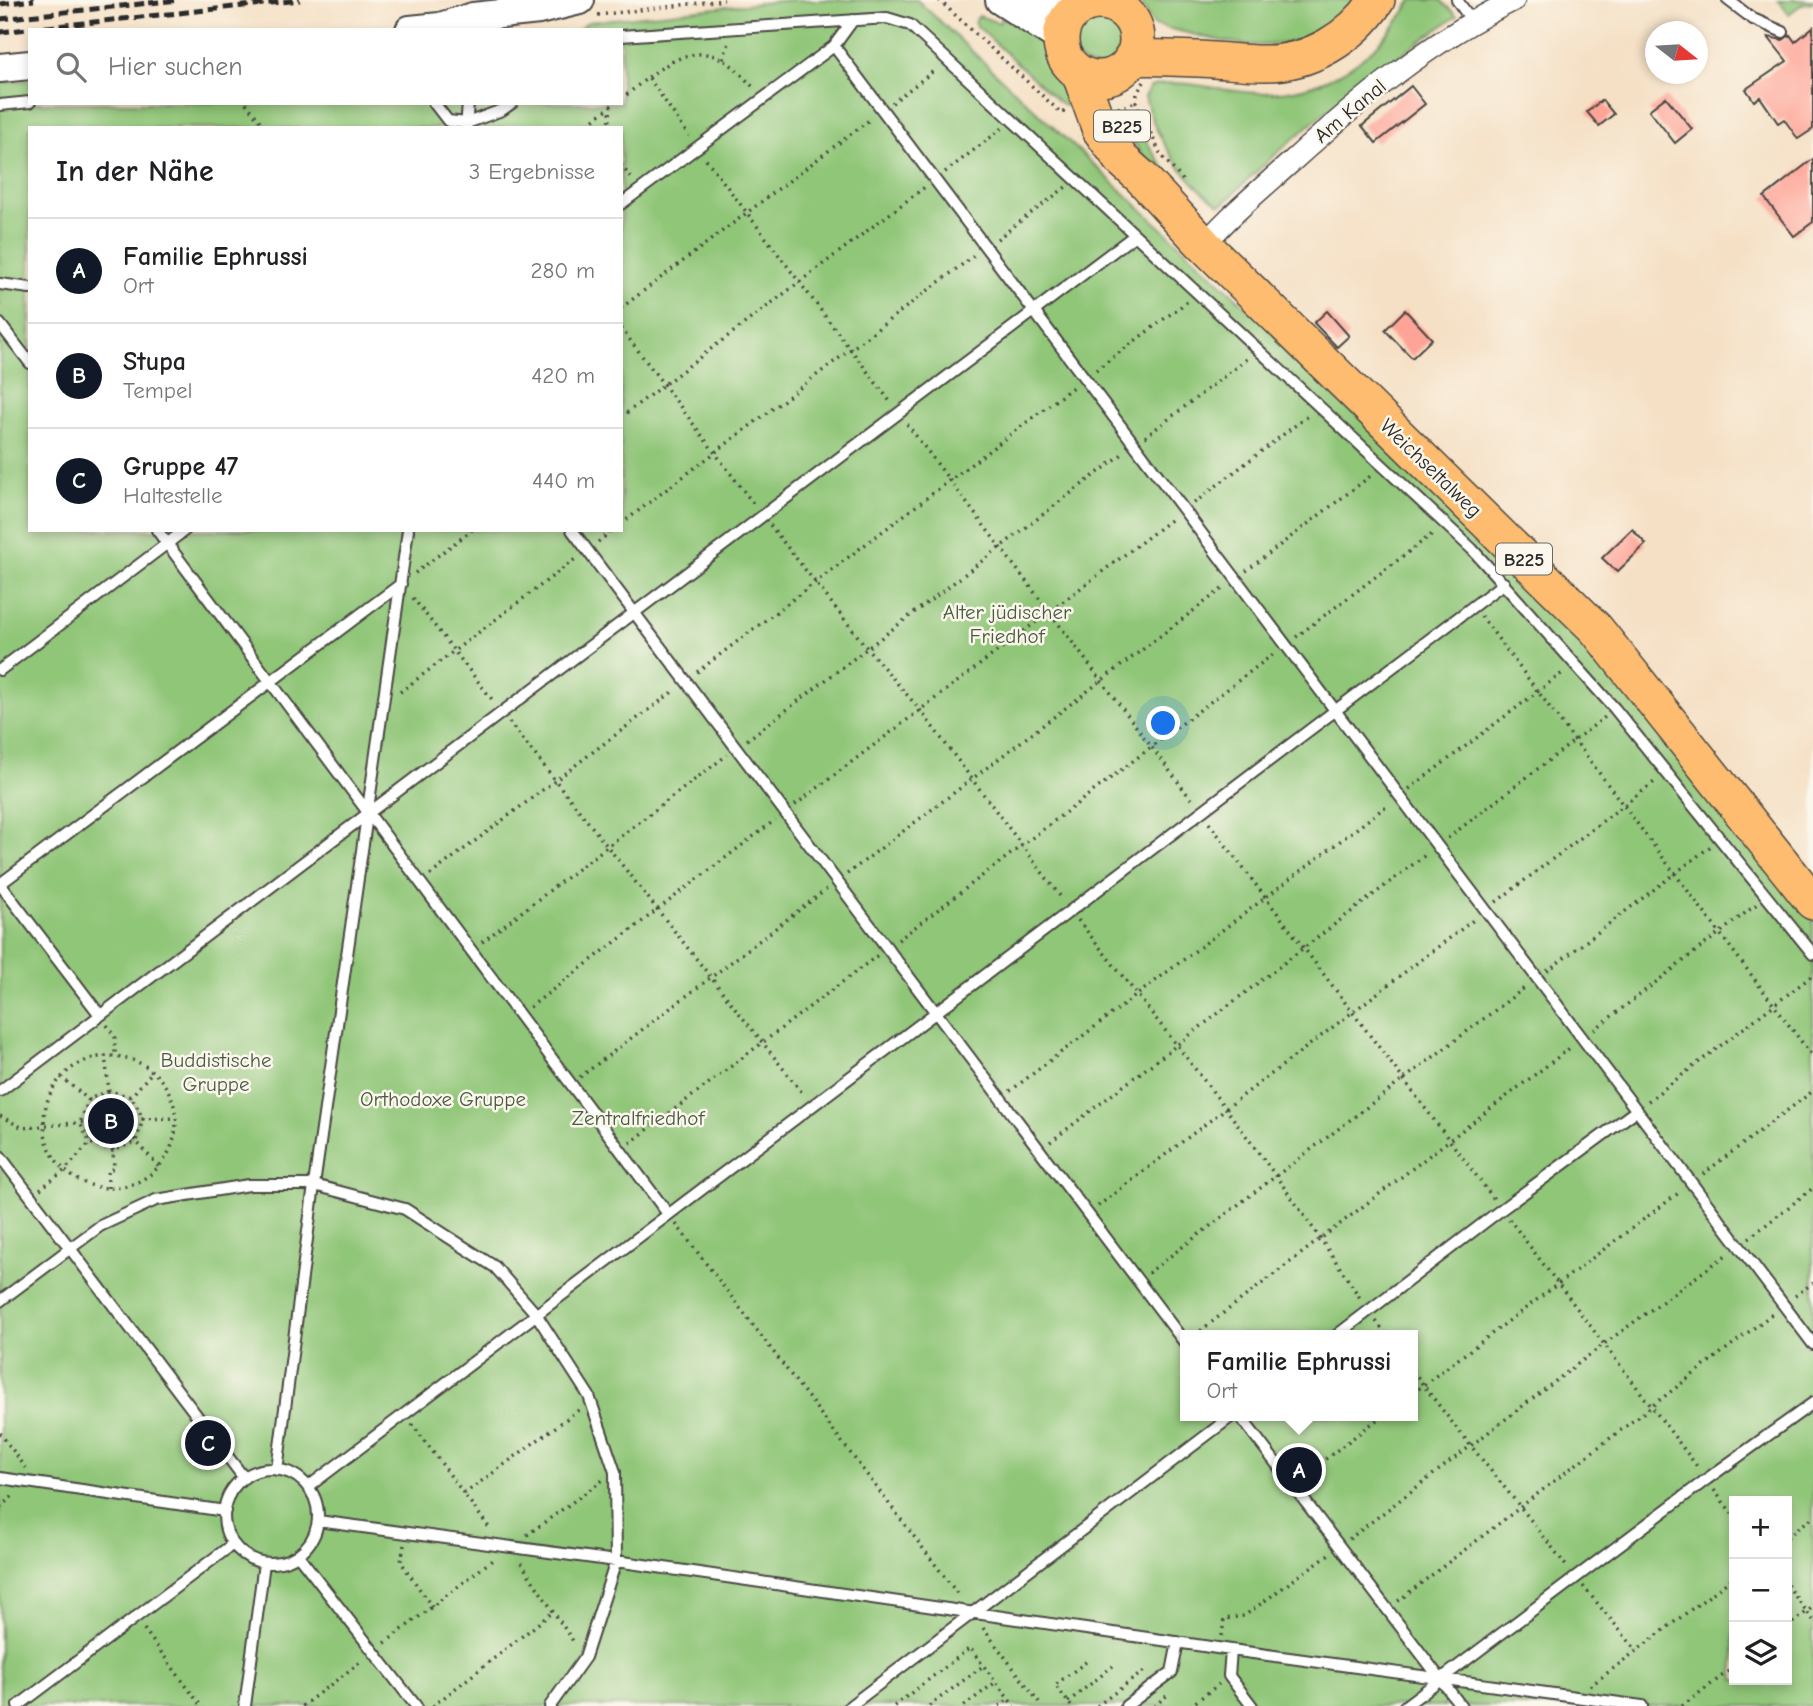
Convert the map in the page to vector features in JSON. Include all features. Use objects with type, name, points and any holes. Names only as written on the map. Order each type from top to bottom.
[{"type":"main road","points":[[1129,52],[1264,63],[1308,55],[1332,45],[1350,31],[1377,0]]},
{"type":"main road","points":[[1079,72],[1100,78],[1129,52],[1131,19],[1115,5],[1080,14]]},
{"type":"main road","name":"Weichseltalweg","points":[[1080,14],[1063,52],[1069,64],[1079,72],[1104,109],[1111,147],[1204,245],[1596,629],[1813,902]]},
{"type":"main road","name":"B225","points":[[1104,109],[1129,52]]},
{"type":"street","points":[[1000,0],[1080,14]]},
{"type":"street","points":[[1013,0],[1080,14]]},
{"type":"street","name":"Am Kanal","points":[[1204,245],[1221,225],[1315,140],[1392,76],[1472,21],[1514,0]]},
{"type":"street","points":[[447,28],[466,18],[586,6]]},
{"type":"street","points":[[518,28],[550,24],[586,6]]},
{"type":"street","points":[[0,68],[28,65]]},
{"type":"lane","points":[[1457,0],[1472,21]]},
{"type":"lane","points":[[1728,0],[1753,19],[1783,32]]},
{"type":"lane","points":[[623,36],[887,18],[910,25],[1445,524],[1504,583],[1615,709],[1813,954]]},
{"type":"lane","points":[[623,202],[834,46],[853,20]]},
{"type":"lane","points":[[834,46],[1813,1344]]},
{"type":"lane","points":[[0,105],[28,102]]},
{"type":"lane","points":[[436,105],[448,121],[466,125],[509,105]]},
{"type":"lane","points":[[466,125],[468,105]]},
{"type":"lane","points":[[0,1091],[1135,235]]},
{"type":"lane","points":[[0,284],[28,288]]},
{"type":"lane","points":[[0,324],[28,360]]},
{"type":"lane","points":[[158,532],[668,1214]]},
{"type":"lane","points":[[0,670],[182,532]]},
{"type":"lane","points":[[277,1469],[314,1185],[408,532]]},
{"type":"lane","points":[[574,532],[1180,1336]]},
{"type":"lane","points":[[308,1487],[1504,583]]},
{"type":"lane","points":[[100,1016],[0,884],[401,584]]},
{"type":"lane","points":[[1344,1330],[1637,1110]]},
{"type":"lane","points":[[0,1156],[244,1478]]},
{"type":"lane","points":[[0,1301],[100,1226],[156,1200],[249,1185],[314,1185],[405,1209],[495,1267],[536,1314],[589,1395],[615,1472],[615,1561],[585,1657],[550,1706]]},
{"type":"lane","points":[[1405,1706],[1707,1479],[1813,1403]]},
{"type":"lane","points":[[850,1706],[1225,1421]]},
{"type":"lane","points":[[1244,1421],[1461,1706]]},
{"type":"lane","points":[[277,1469],[294,1475],[308,1487],[316,1503],[318,1521],[312,1540],[299,1555],[276,1563],[264,1563],[242,1553],[233,1544],[228,1534],[225,1511],[231,1493],[244,1478],[260,1471],[277,1469]]},
{"type":"lane","points":[[0,1478],[225,1511]]},
{"type":"lane","points":[[318,1521],[615,1561],[1226,1650],[1642,1706]]},
{"type":"lane","points":[[18,1706],[233,1544]]},
{"type":"lane","points":[[299,1555],[416,1706]]},
{"type":"lane","points":[[245,1706],[264,1563]]},
{"type":"lane","points":[[1126,1706],[1172,1672],[1178,1642]]},
{"type":"lane","points":[[1226,1650],[1229,1676],[1252,1706]]},
{"type":"path","points":[[586,6],[600,15],[724,0]]},
{"type":"path","points":[[939,0],[1060,112],[1104,109],[1136,102],[1161,155],[1187,185]]},
{"type":"path","points":[[623,98],[673,60],[695,54],[708,54],[723,59],[763,97]]},
{"type":"path","points":[[623,306],[949,60]]},
{"type":"path","points":[[649,78],[696,146],[1729,1509]]},
{"type":"path","points":[[248,105],[263,126]]},
{"type":"path","points":[[586,126],[613,105]]},
{"type":"path","points":[[609,126],[613,105]]},
{"type":"path","points":[[623,416],[1013,120]]},
{"type":"path","points":[[623,522],[1076,179]]},
{"type":"path","points":[[420,883],[1198,293]]},
{"type":"path","points":[[623,331],[763,516],[867,648],[920,710],[1070,910],[1178,1044],[1277,1176],[1383,1330]]},
{"type":"path","points":[[471,950],[1257,351]]},
{"type":"path","points":[[519,1015],[1320,407]]},
{"type":"path","points":[[571,1084],[1383,466]]},
{"type":"path","points":[[620,1150],[1445,524]]},
{"type":"path","points":[[469,532],[401,584],[813,1106]]},
{"type":"path","points":[[384,704],[610,532]]},
{"type":"path","points":[[1474,606],[1813,1057]]},
{"type":"path","points":[[1000,1098],[1574,663]]},
{"type":"path","points":[[1040,1150],[1615,709]]},
{"type":"path","points":[[1088,1214],[1625,807],[1667,772]]},
{"type":"path","points":[[1138,1281],[1721,839]]},
{"type":"path","points":[[1201,1330],[1768,896]]},
{"type":"path","points":[[1637,1110],[1813,975]]},
{"type":"path","points":[[100,1016],[116,1037],[115,1055]]},
{"type":"path","points":[[105,1055],[110,1104]]},
{"type":"path","points":[[105,1055],[115,1055],[142,1063],[153,1071],[174,1100],[177,1118],[176,1136],[170,1153],[159,1167],[145,1179],[127,1186],[108,1188],[77,1180],[65,1170],[54,1158],[44,1127],[48,1100],[61,1077],[74,1066],[105,1055]]},
{"type":"path","points":[[121,1108],[153,1071]]},
{"type":"path","points":[[61,1077],[100,1109]]},
{"type":"path","points":[[109,1091],[132,1097],[143,1119],[136,1141],[113,1151],[90,1143],[80,1123],[89,1099],[109,1091]]},
{"type":"path","points":[[1418,1389],[1813,1091]]},
{"type":"path","points":[[110,1104],[121,1108],[127,1119],[123,1130],[112,1135],[100,1131],[96,1121],[100,1109],[110,1104]]},
{"type":"path","points":[[0,1116],[23,1128],[96,1121]]},
{"type":"path","points":[[127,1119],[177,1118]]},
{"type":"path","points":[[123,1130],[159,1167]]},
{"type":"path","points":[[30,1196],[65,1170],[100,1131]]},
{"type":"path","points":[[108,1188],[108,1170],[114,1168],[112,1135]]},
{"type":"path","points":[[1226,1650],[1224,1619],[1244,1616],[1340,1547],[1813,1188]]},
{"type":"path","points":[[668,1214],[1042,1706]]},
{"type":"path","points":[[1387,1609],[1813,1283]]},
{"type":"path","points":[[1418,1378],[1470,1447],[1637,1651]]},
{"type":"path","points":[[464,1494],[591,1401]]},
{"type":"path","points":[[404,1414],[507,1546],[585,1657]]},
{"type":"path","points":[[1292,1484],[1375,1421]]},
{"type":"path","points":[[302,1706],[507,1546],[615,1472]]},
{"type":"path","points":[[1792,1533],[1813,1517]]},
{"type":"path","points":[[405,1533],[401,1562],[432,1607]]},
{"type":"path","points":[[1576,1697],[1729,1581]]},
{"type":"path","points":[[1792,1592],[1813,1620]]},
{"type":"path","points":[[1792,1623],[1813,1607]]},
{"type":"path","points":[[433,1706],[553,1612]]},
{"type":"path","points":[[135,1618],[201,1706]]},
{"type":"path","points":[[894,1706],[970,1648],[1014,1706]]},
{"type":"path","points":[[1086,1662],[1055,1685],[1069,1704],[1113,1666]]},
{"type":"path","points":[[929,1706],[983,1665]]},
{"type":"path","points":[[1097,1706],[1144,1671]]},
{"type":"path","points":[[1682,1706],[1729,1671]]},
{"type":"path","points":[[1190,1706],[1229,1676]]},
{"type":"path","points":[[964,1706],[996,1682]]},
{"type":"path","points":[[999,1706],[1009,1699]]},
{"type":"green space","name":"Zentralfriedhof","points":[[790,0],[917,0],[1461,507],[1525,585],[1532,582],[1658,727],[1813,919],[1813,1706],[0,1706],[0,83],[28,80],[28,105],[623,105],[623,28],[580,28],[588,22]]},
{"type":"green space","points":[[1143,0],[1354,0],[1335,22],[1311,36],[1267,45],[1222,41],[1154,25],[1143,7]]},
{"type":"green space","points":[[1412,0],[1440,0],[1457,16],[1336,104],[1224,203],[1220,205],[1207,196],[1173,158],[1149,112],[1145,97],[1150,87],[1171,83],[1264,93],[1291,91],[1316,84],[1339,74],[1360,60],[1379,43]]},
{"type":"green space","points":[[1778,0],[1813,2],[1802,4],[1789,14]]},
{"type":"green space","points":[[1093,9],[1105,9],[1120,17],[1128,32],[1128,44],[1120,59],[1105,67],[1093,67],[1078,59],[1070,44],[1070,32],[1078,17]]},
{"type":"green space","points":[[979,16],[999,23],[1001,18],[1019,23],[1052,48],[1057,65],[1072,82],[1082,104],[1066,106],[1059,102],[977,26],[975,21]]},
{"type":"green space","points":[[1125,117],[1136,120],[1158,160],[1209,217],[1200,217],[1143,158],[1131,137]]},
{"type":"building","points":[[1813,27],[1813,129],[1798,139],[1784,119],[1778,123],[1760,97],[1754,101],[1746,89],[1787,61],[1768,37],[1783,40],[1790,35],[1795,42]]},
{"type":"building","points":[[1411,86],[1425,104],[1376,143],[1362,126]]},
{"type":"building","points":[[1666,97],[1692,129],[1675,143],[1649,110]]},
{"type":"building","points":[[1602,100],[1614,114],[1599,126],[1587,112]]},
{"type":"building","points":[[1813,159],[1813,222],[1794,236],[1764,197]]},
{"type":"building","points":[[1405,310],[1432,339],[1412,358],[1385,330]]},
{"type":"building","points":[[1327,311],[1349,336],[1337,347],[1314,323]]},
{"type":"building","points":[[1632,529],[1646,544],[1617,572],[1602,558]]},
{"type":"railway","points":[[0,4],[34,0]]},
{"type":"railway","points":[[0,19],[178,0]]},
{"type":"railway","points":[[38,28],[300,0]]},
{"type":"railway","points":[[0,32],[28,29]]},
{"type":"place","name":"Stupa","points":[[111,1121]]},
{"type":"place","name":"Gruppe 47","points":[[208,1443]]},
{"type":"place","name":"Familie Ephrussi","points":[[1299,1470]]},
{"type":"park label","name":"Alter jüdischer Friedhof","points":[[1007,624]]},
{"type":"park label","name":"Buddistische Gruppe","points":[[216,1072]]},
{"type":"park label","name":"Orthodoxe Gruppe","points":[[443,1099]]}]
